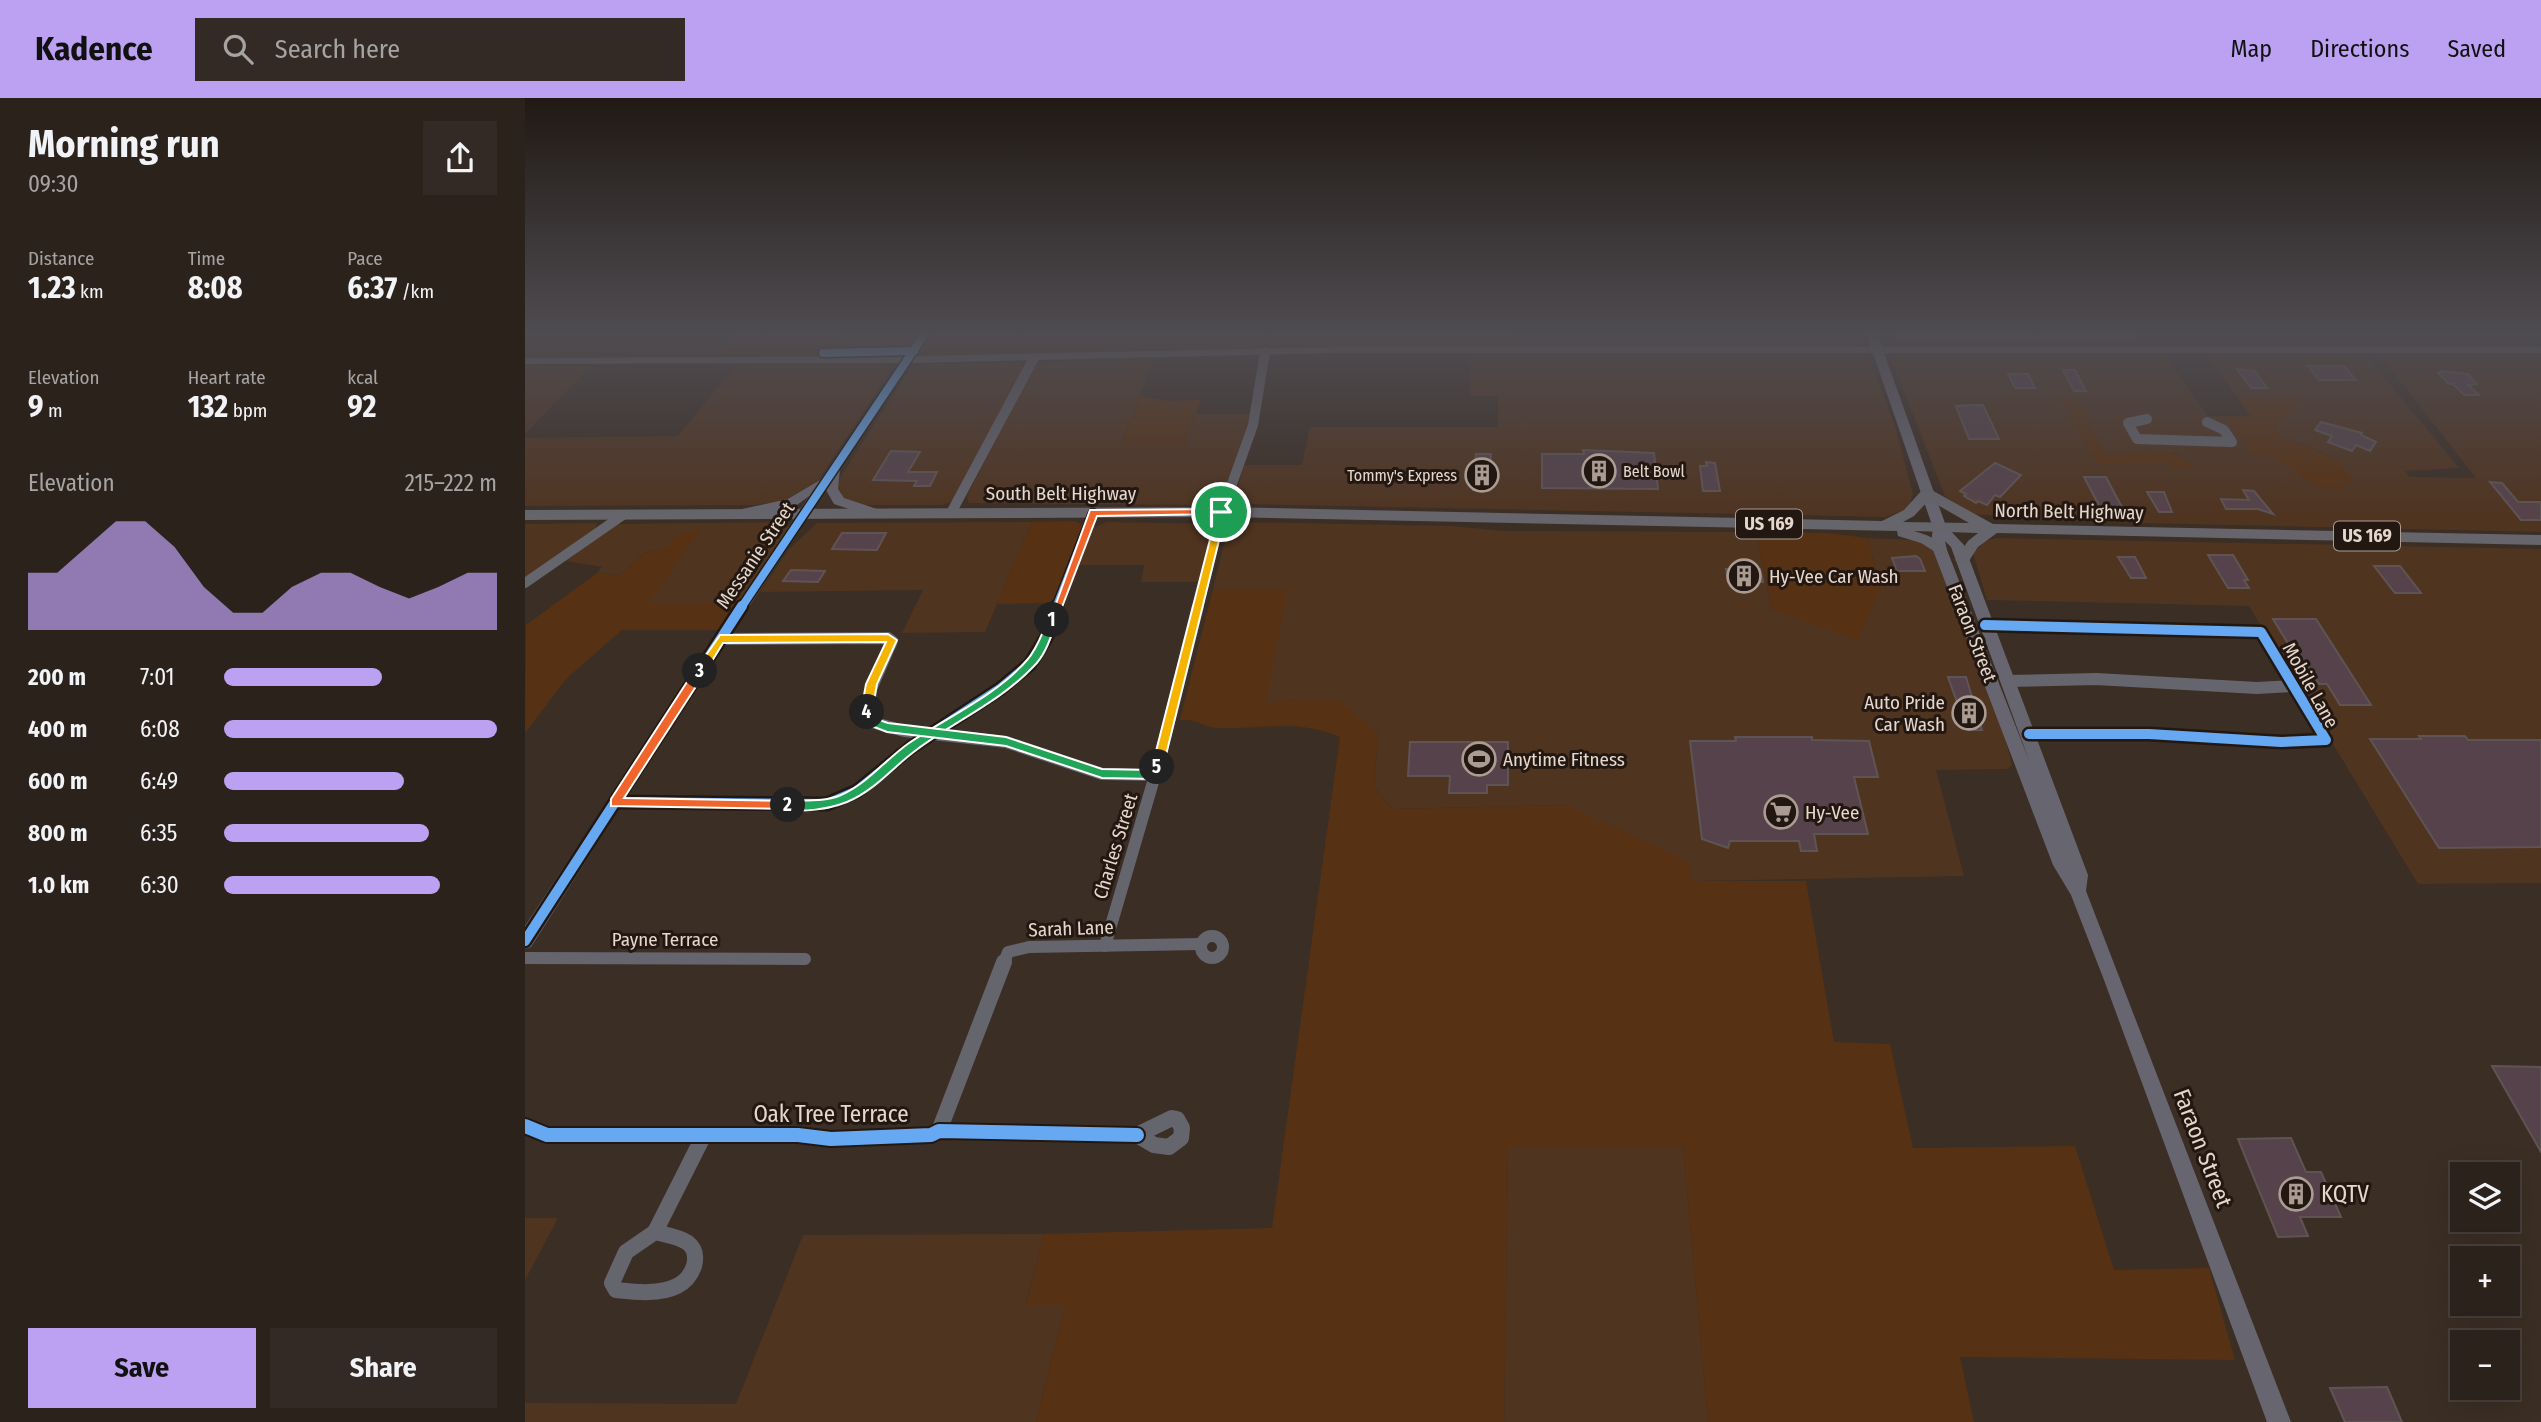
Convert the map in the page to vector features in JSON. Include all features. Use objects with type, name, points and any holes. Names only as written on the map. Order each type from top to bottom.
[{"type":"main road","name":"Messanie Street","points":[[525,941],[720,639],[884,394]]},
{"type":"main road","name":"Faraon Street","points":[[1893,394],[1940,528],[1940,550],[2061,865],[2078,892],[2279,1422]]},
{"type":"main road","points":[[835,466],[832,489],[839,501],[877,514]]},
{"type":"main road","points":[[734,514],[792,502],[817,486],[835,466]]},
{"type":"main road","points":[[1883,527],[1909,513],[1928,492],[1950,508],[1993,529],[1973,544],[1962,560]]},
{"type":"main road","name":"South Belt Highway","points":[[525,515],[1221,512],[1597,520]]},
{"type":"main road","name":"North Belt Highway","points":[[1597,520],[2541,540]]},
{"type":"main road","points":[[1883,527],[1921,538],[1940,550]]},
{"type":"main road","name":"Faraon Street","points":[[1940,528],[1957,545],[1985,625],[2029,734],[2079,874],[2078,892]]},
{"type":"street","points":[[951,513],[1015,394]]},
{"type":"street","name":"Charles Street","points":[[1105,946],[1155,775],[1221,512],[1253,425],[1258,394]]},
{"type":"street","points":[[2147,419],[2128,423],[2137,439],[2144,442],[2232,442],[2224,430],[2207,422]]},
{"type":"street","points":[[615,802],[827,804],[845,798],[876,779],[910,748],[1000,689],[1030,664],[1046,638],[1069,569],[1093,513]]},
{"type":"street","points":[[525,583],[623,515]]},
{"type":"street","name":"Mobile Lane","points":[[1985,625],[2261,632],[2326,740],[2281,741],[2149,734],[2029,734]]},
{"type":"street","points":[[720,639],[888,638],[892,640],[890,647],[871,684],[866,706],[868,720],[887,727],[1006,741],[1102,774],[1155,775]]},
{"type":"street","name":"Mobile Lane","points":[[2007,681],[2097,679],[2257,688],[2292,686]]},
{"type":"street","name":"Sarah Lane","points":[[939,1131],[1008,952],[1029,947],[1201,944]]},
{"type":"street","name":"Payne Terrace","points":[[525,958],[805,959]]},
{"type":"street","name":"Oak Tree Terrace","points":[[525,1126],[547,1135],[797,1135],[831,1139],[931,1135],[939,1131],[1137,1136]]},
{"type":"street","points":[[655,1232],[688,1241],[695,1248],[696,1256],[691,1275],[684,1284],[662,1291],[616,1290],[612,1283],[626,1252],[655,1232],[704,1135]]},
{"type":"shaded area","points":[[525,394],[563,394],[525,434]]},
{"type":"shaded area","points":[[712,394],[875,394],[819,479],[810,488],[785,501],[755,505],[525,506],[525,438],[678,436]]},
{"type":"shaded area","points":[[894,394],[1011,394],[954,501],[942,505],[860,505],[841,497],[837,486]]},
{"type":"shaded area","points":[[1020,394],[1140,394],[1121,444],[1185,445],[1196,414],[1251,414],[1221,502],[1213,505],[968,503],[967,496]]},
{"type":"shaded area","points":[[1469,394],[1883,394],[1895,426],[1913,494],[1909,508],[1886,517],[1241,504],[1234,499],[1244,465],[1302,465],[1310,427],[1498,427],[1498,396],[1469,396]]},
{"type":"shaded area","points":[[1905,394],[2192,394],[2208,416],[2225,416],[2253,457],[2266,455],[2287,465],[2308,482],[2338,459],[2282,437],[2274,427],[2303,400],[2301,397],[2237,397],[2235,394],[2398,394],[2459,468],[2405,471],[2409,477],[2476,478],[2410,394],[2541,394],[2541,532],[2094,522],[1970,514],[1945,496]],"holes":[[[2061,399],[2077,399],[2105,454],[2177,453],[2172,468],[2169,463],[2095,463]]]},
{"type":"shaded area","points":[[1140,396],[1170,401],[1201,400],[1185,445],[1121,445]]},
{"type":"shaded area","points":[[2237,397],[2301,397],[2303,400],[2275,427],[2282,437],[2337,459],[2352,479],[2339,491],[2310,483],[2276,460],[2253,457],[2225,416],[2250,416]]},
{"type":"shaded area","points":[[2060,398],[2077,398],[2105,454],[2167,452],[2178,455],[2195,469],[2172,468],[2169,463],[2095,463]]},
{"type":"shaded area","points":[[1075,521],[1083,526],[1053,603],[997,604],[1032,522]]},
{"type":"shaded area","points":[[782,522],[789,527],[740,603],[647,603],[699,531],[668,548],[645,553],[619,576],[597,573],[602,567],[566,561],[615,524]]},
{"type":"shaded area","points":[[1032,522],[985,632],[902,633],[923,590],[760,592],[789,549],[817,523]]},
{"type":"shaded area","points":[[1107,522],[1212,524],[1215,527],[1200,582],[1141,582],[1144,565],[1076,565],[1095,527]]},
{"type":"shaded area","points":[[1238,522],[1452,526],[1505,531],[1756,532],[1772,610],[1881,586],[1867,538],[1921,540],[1936,549],[2005,737],[2012,765],[2007,769],[1936,770],[1964,876],[1692,881],[1566,805],[1393,809],[1374,787],[1378,734],[1297,699],[1265,704],[1286,589],[1213,589],[1228,528]]},
{"type":"shaded area","points":[[597,523],[595,529],[525,580],[525,524]]},
{"type":"shaded area","points":[[700,530],[648,603],[740,603],[722,630],[622,630],[566,679],[525,733],[526,625],[597,573],[619,576],[645,553],[668,548],[677,534]]},
{"type":"shaded area","points":[[1756,532],[1828,533],[1867,538],[1881,586],[1858,640],[1772,610]]},
{"type":"shaded area","points":[[1996,538],[2541,549],[2541,883],[2418,884],[2249,606],[1987,600],[1973,553],[1986,541]]},
{"type":"shaded area","points":[[1213,589],[1287,589],[1266,703],[1297,699],[1338,700],[1378,734],[1374,787],[1393,809],[1566,805],[1688,861],[1692,881],[1806,881],[1834,1042],[1890,1044],[1913,1148],[2075,1146],[2114,1270],[2209,1268],[2235,1360],[1960,1357],[1974,1422],[1708,1422],[1683,1147],[1508,1147],[1504,1422],[1036,1422],[1065,1305],[1026,1305],[1044,1234],[1272,1228],[1340,737],[1293,726],[1216,728],[1180,720]]},
{"type":"shaded area","points":[[1508,1147],[1683,1147],[1708,1422],[1504,1422]]},
{"type":"shaded area","points":[[525,1218],[558,1218],[525,1280]]},
{"type":"shaded area","points":[[1044,1234],[1026,1304],[1065,1305],[1036,1422],[525,1422],[525,1403],[736,1404],[803,1235]]},
{"type":"building","points":[[1983,405],[1999,439],[1969,439],[1956,406]]},
{"type":"building","points":[[2321,422],[2362,433],[2361,435],[2376,442],[2370,451],[2356,445],[2352,451],[2328,442],[2332,436],[2315,430]]},
{"type":"building","name":"Belt Bowl","points":[[1583,450],[1654,453],[1658,489],[1542,488],[1542,454],[1584,454]]},
{"type":"building","points":[[891,451],[920,452],[908,472],[937,472],[930,486],[914,486],[917,481],[873,480]]},
{"type":"building","name":"Tommy's Express","points":[[1476,454],[1491,454],[1489,490],[1473,490]]},
{"type":"building","points":[[1706,462],[1715,463],[1720,491],[1703,491],[1700,466],[1707,466]]},
{"type":"building","points":[[1995,463],[2021,475],[2000,497],[1995,495],[1987,505],[1978,501],[1976,503],[1964,496],[1966,494],[1960,491]]},
{"type":"building","points":[[2084,477],[2106,477],[2124,511],[2102,511]]},
{"type":"building","points":[[2490,482],[2502,483],[2518,502],[2541,502],[2541,520],[2521,520]]},
{"type":"building","points":[[2243,490],[2254,491],[2273,514],[2258,509],[2226,509],[2221,499],[2249,500]]},
{"type":"building","points":[[2147,492],[2164,492],[2172,512],[2159,512]]},
{"type":"building","points":[[842,533],[886,533],[877,550],[832,549]]},
{"type":"building","points":[[2208,555],[2233,555],[2248,580],[2244,580],[2249,588],[2228,588]]},
{"type":"building","points":[[1916,556],[1925,571],[1897,571],[1892,558]]},
{"type":"building","points":[[2118,557],[2135,557],[2146,578],[2131,578]]},
{"type":"building","points":[[2374,566],[2400,566],[2421,593],[2395,593]]},
{"type":"building","name":"Hy-Vee Car Wash","points":[[1726,569],[1760,569],[1763,582],[1728,582]]},
{"type":"building","points":[[791,570],[825,571],[818,582],[783,581]]},
{"type":"building","points":[[2273,619],[2316,619],[2371,705],[2340,705],[2327,684],[2319,684],[2309,668],[2303,668]]},
{"type":"building","name":"Auto Pride Car Wash","points":[[1948,677],[1966,677],[1982,730],[1967,730]]},
{"type":"building","points":[[2419,736],[2465,736],[2468,740],[2541,740],[2541,847],[2439,848],[2370,739],[2421,739]]},
{"type":"building","name":"Hy-Vee","points":[[1735,737],[1812,737],[1812,740],[1869,741],[1878,777],[1854,777],[1868,834],[1814,834],[1817,851],[1801,851],[1799,841],[1730,841],[1728,848],[1702,839],[1690,741],[1736,741]]},
{"type":"building","name":"Anytime Fitness","points":[[1410,742],[1508,742],[1508,785],[1487,785],[1487,793],[1449,793],[1450,776],[1408,776]]},
{"type":"building","points":[[2492,1066],[2541,1067],[2541,1152]]},
{"type":"building","name":"KQTV","points":[[2291,1138],[2306,1172],[2321,1172],[2341,1217],[2300,1217],[2308,1236],[2278,1237],[2238,1139]]},
{"type":"building","points":[[2387,1387],[2402,1422],[2345,1422],[2330,1388]]},
{"type":"cycle path","points":[[525,941],[720,639],[885,394]]},
{"type":"cycle path","points":[[615,802],[805,805],[827,804],[857,791],[910,748],[1000,689],[1030,664],[1046,638],[1069,569],[1093,513]]},
{"type":"cycle path","points":[[1985,625],[2261,632],[2326,740],[2281,742],[2149,734],[2029,734]]},
{"type":"cycle path","points":[[525,1126],[547,1135],[798,1135],[831,1139],[931,1135],[939,1131],[1137,1135]]},
{"type":"place","name":"Belt Bowl","points":[[1599,471]]},
{"type":"place","name":"Tommy's Express","points":[[1482,475]]},
{"type":"place","name":"Hy-Vee Car Wash","points":[[1744,576]]},
{"type":"place","name":"Auto Pride Car Wash","points":[[1969,713]]},
{"type":"place","name":"Anytime Fitness","points":[[1479,759]]},
{"type":"place","name":"Hy-Vee","points":[[1781,812]]},
{"type":"place","name":"KQTV","points":[[2296,1194]]},
{"type":"route","points":[[1221,512],[1093,513],[1069,569],[1046,638],[1030,664],[1000,689],[957,717],[933,733],[910,748],[876,779],[845,798],[827,804],[783,805],[615,802],[720,639],[888,638],[892,640],[890,647],[871,684],[866,706],[868,720],[904,731],[933,733],[968,736],[1006,741],[1102,774],[1155,775],[1221,512]]}]
